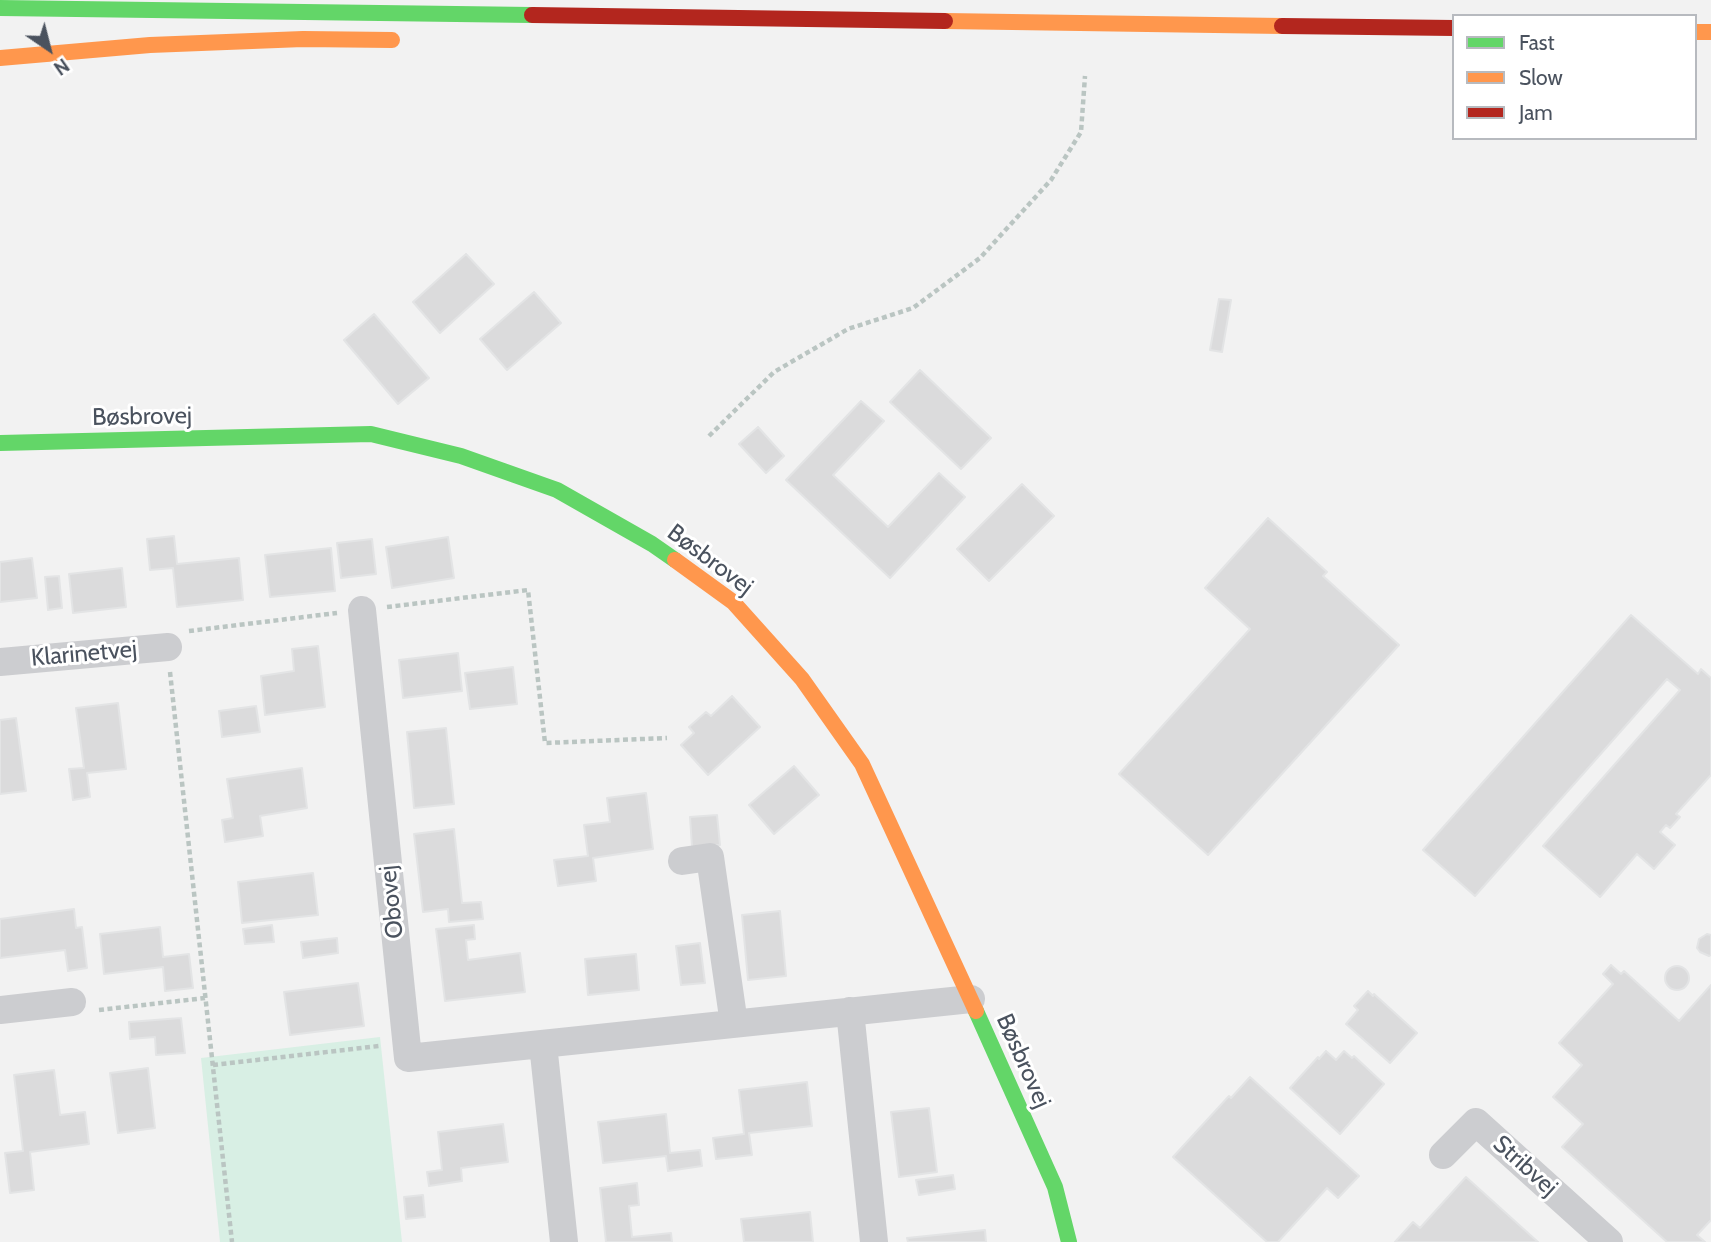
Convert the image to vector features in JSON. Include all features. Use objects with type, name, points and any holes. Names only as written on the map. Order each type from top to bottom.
[{"type":"main road","points":[[0,8],[1452,29]]},
{"type":"main road","points":[[704,33],[978,22]]},
{"type":"main road","points":[[0,58],[150,45],[303,39],[414,40]]},
{"type":"main road","name":"Bøsbrovej","points":[[0,443],[371,434],[461,456],[557,490],[652,544],[733,602],[802,679],[862,764],[1055,1187],[1069,1242]]},
{"type":"street","name":"Obovej","points":[[362,610],[407,1042]]},
{"type":"street","name":"Klarinetvej","points":[[0,662],[168,648]]},
{"type":"street","points":[[682,861],[710,857],[734,1024]]},
{"type":"street","points":[[407,1042],[408,1058],[971,999]]},
{"type":"street","points":[[0,1010],[72,1002]]},
{"type":"street","points":[[850,1011],[874,1242]]},
{"type":"street","points":[[543,1044],[564,1242]]},
{"type":"street","name":"Stribvej","points":[[1443,1155],[1476,1122],[1609,1242]]},
{"type":"path","points":[[709,436],[774,372],[848,329],[913,308],[980,258],[1051,180],[1082,132],[1085,76]]},
{"type":"path","points":[[232,1242],[166,634],[528,590],[545,743],[667,738]]},
{"type":"path","points":[[72,1002],[91,1011],[205,998]]},
{"type":"path","points":[[213,1065],[407,1042]]},
{"type":"green space","points":[[380,1037],[402,1242],[220,1242],[201,1058]]},
{"type":"building","points":[[466,254],[494,284],[440,333],[413,302]]},
{"type":"building","points":[[534,292],[561,323],[507,370],[480,339]]},
{"type":"building","points":[[1219,299],[1231,300],[1222,352],[1210,350]]},
{"type":"building","points":[[374,314],[429,378],[398,404],[344,340]]},
{"type":"building","points":[[920,370],[991,438],[961,469],[890,402]]},
{"type":"building","points":[[861,401],[884,421],[833,475],[888,527],[939,473],[965,497],[890,578],[786,480]]},
{"type":"building","points":[[758,427],[784,456],[766,473],[739,444]]},
{"type":"building","points":[[1022,484],[1054,516],[989,581],[957,549]]},
{"type":"building","points":[[1268,518],[1327,572],[1323,576],[1399,645],[1208,855],[1119,774],[1250,629],[1205,588]]},
{"type":"building","points":[[174,536],[177,564],[239,558],[243,600],[177,607],[173,568],[150,570],[147,539]]},
{"type":"building","points":[[448,537],[454,578],[392,588],[386,547]]},
{"type":"building","points":[[372,539],[376,574],[341,578],[337,543]]},
{"type":"building","points":[[331,548],[335,591],[270,597],[265,555]]},
{"type":"building","points":[[32,558],[37,598],[0,602],[0,562]]},
{"type":"building","points":[[122,568],[126,607],[73,613],[69,574]]},
{"type":"building","points":[[59,576],[62,608],[48,610],[45,577]]},
{"type":"building","points":[[1631,615],[1698,674],[1701,669],[1711,678],[1711,775],[1676,814],[1680,817],[1670,828],[1666,825],[1660,832],[1675,845],[1654,869],[1637,854],[1600,897],[1543,846],[1680,690],[1667,679],[1475,896],[1423,850]]},
{"type":"building","points":[[318,646],[325,707],[265,715],[261,676],[294,671],[292,649]]},
{"type":"building","points":[[458,653],[462,691],[403,698],[399,660]]},
{"type":"building","points":[[513,667],[517,704],[470,709],[465,673]]},
{"type":"building","points":[[732,696],[760,727],[708,775],[681,745],[694,733],[689,727],[706,712],[711,716]]},
{"type":"building","points":[[118,703],[126,769],[87,773],[90,797],[73,800],[69,769],[84,768],[76,708]]},
{"type":"building","points":[[256,706],[260,732],[222,737],[219,711]]},
{"type":"building","points":[[16,718],[26,791],[0,794],[0,720]]},
{"type":"building","points":[[446,728],[454,804],[414,808],[407,732]]},
{"type":"building","points":[[794,766],[819,795],[774,834],[749,805]]},
{"type":"building","points":[[302,768],[307,808],[260,816],[263,836],[225,842],[222,820],[233,818],[227,779]]},
{"type":"building","points":[[646,793],[653,849],[593,858],[596,881],[558,886],[554,860],[588,856],[584,825],[610,822],[607,798]]},
{"type":"building","points":[[717,815],[720,845],[692,847],[690,817]]},
{"type":"building","points":[[454,829],[462,903],[481,902],[483,919],[449,922],[448,909],[423,912],[414,834]]},
{"type":"building","points":[[313,873],[318,915],[242,923],[238,882]]},
{"type":"building","points":[[74,909],[76,928],[82,927],[87,968],[68,971],[65,950],[0,958],[0,919]]},
{"type":"building","points":[[780,911],[786,976],[748,980],[742,915]]},
{"type":"building","points":[[272,925],[274,942],[245,944],[243,929]]},
{"type":"building","points":[[474,925],[475,939],[466,940],[468,960],[520,953],[525,992],[445,1001],[436,929]]},
{"type":"building","points":[[160,927],[163,957],[189,954],[193,988],[165,991],[163,967],[104,974],[100,934]]},
{"type":"building","points":[[1707,934],[1711,935],[1709,956],[1697,948],[1699,939]]},
{"type":"building","points":[[337,938],[338,953],[303,958],[301,942]]},
{"type":"building","points":[[700,943],[705,983],[681,985],[676,946]]},
{"type":"building","points":[[636,954],[639,990],[588,995],[585,959]]},
{"type":"building","points":[[1611,965],[1621,974],[1624,971],[1679,1021],[1711,985],[1711,1220],[1697,1235],[1705,1242],[1667,1242],[1562,1147],[1583,1124],[1553,1097],[1582,1065],[1559,1043],[1613,984],[1603,974]]},
{"type":"building","points":[[1677,966],[1686,969],[1689,978],[1686,987],[1677,990],[1668,987],[1665,978],[1668,969]]},
{"type":"building","points":[[358,983],[364,1026],[290,1035],[284,992]]},
{"type":"building","points":[[1368,991],[1417,1033],[1390,1063],[1346,1024],[1358,1010],[1354,1006]]},
{"type":"building","points":[[181,1018],[185,1053],[156,1055],[155,1037],[130,1039],[129,1022]]},
{"type":"building","points":[[1326,1051],[1336,1060],[1344,1051],[1352,1058],[1354,1056],[1384,1084],[1340,1134],[1290,1088]]},
{"type":"building","points":[[148,1068],[155,1128],[118,1133],[110,1073]]},
{"type":"building","points":[[54,1070],[60,1115],[85,1112],[89,1144],[30,1152],[34,1190],[10,1193],[5,1153],[23,1151],[14,1075]]},
{"type":"building","points":[[1250,1077],[1359,1176],[1338,1198],[1327,1188],[1278,1242],[1267,1242],[1173,1157]]},
{"type":"building","points":[[807,1082],[812,1126],[749,1133],[752,1155],[716,1159],[713,1138],[744,1134],[739,1090]]},
{"type":"building","points":[[929,1108],[937,1172],[899,1177],[891,1112]]},
{"type":"building","points":[[666,1114],[670,1153],[700,1150],[702,1166],[668,1171],[666,1156],[603,1163],[598,1122]]},
{"type":"building","points":[[503,1124],[508,1162],[461,1168],[462,1181],[429,1186],[427,1172],[442,1170],[438,1132]]},
{"type":"building","points":[[953,1175],[955,1189],[919,1195],[916,1180]]},
{"type":"building","points":[[1466,1177],[1538,1242],[1395,1242],[1413,1222],[1420,1228]]},
{"type":"building","points":[[637,1183],[639,1205],[629,1206],[632,1237],[671,1233],[672,1242],[606,1242],[600,1188]]},
{"type":"building","points":[[423,1195],[425,1217],[406,1219],[404,1197]]},
{"type":"building","points":[[810,1212],[813,1242],[744,1242],[741,1219]]},
{"type":"building","points":[[985,1230],[986,1242],[908,1242],[907,1238]]},
{"type":"traffic: fast","points":[[0,8],[532,15]]},
{"type":"traffic: fast","points":[[0,443],[371,434],[461,456],[557,490],[675,560]]},
{"type":"traffic: fast","points":[[976,1011],[1055,1187],[1069,1242]]},
{"type":"traffic: slow","points":[[945,21],[1282,26]]},
{"type":"traffic: slow","points":[[1697,32],[1711,32]]},
{"type":"traffic: slow","points":[[0,58],[150,45],[303,39],[392,40]]},
{"type":"traffic: slow","points":[[675,560],[733,602],[802,679],[862,764],[976,1011]]},
{"type":"traffic: jam","points":[[532,15],[945,21]]},
{"type":"traffic: jam","points":[[1282,26],[1452,28]]}]
